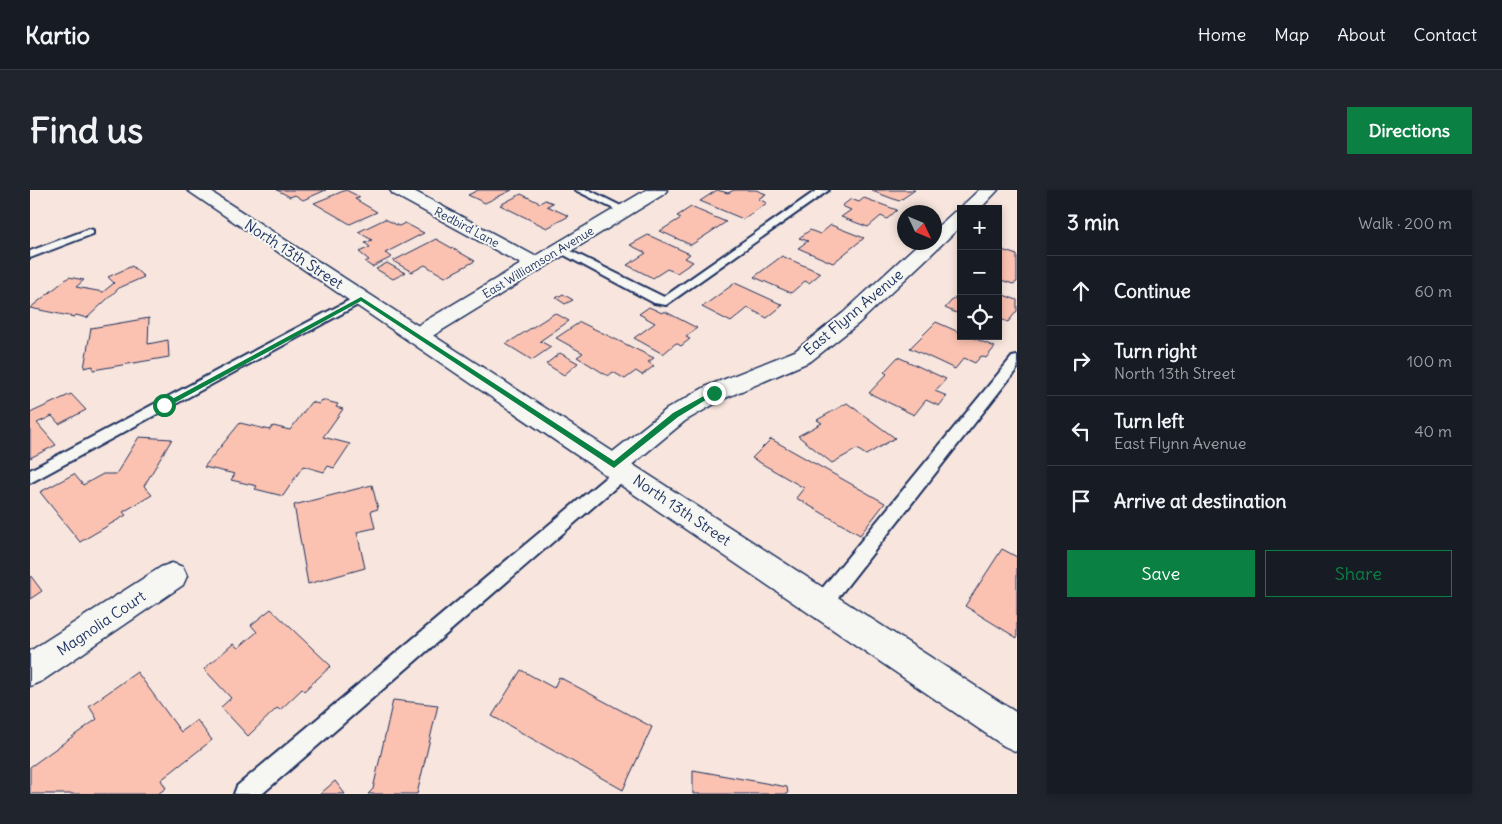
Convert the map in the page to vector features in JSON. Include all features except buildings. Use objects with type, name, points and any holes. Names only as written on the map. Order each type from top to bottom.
[{"type":"street","name":"North 13th Street","points":[[196,190],[619,468],[1017,734]]},
{"type":"street","name":"Redbird Lane","points":[[399,190],[536,264]]},
{"type":"street","name":"East Williamson Avenue","points":[[418,335],[658,190]]},
{"type":"street","points":[[972,205],[989,190]]},
{"type":"street","name":"East Flynn Avenue","points":[[942,234],[957,220]]},
{"type":"street","name":"East Flynn Avenue","points":[[619,468],[676,415],[714,393],[803,356],[851,318],[924,250]]},
{"type":"street","name":"Magnolia Court","points":[[30,670],[172,576]]},
{"type":"lane","points":[[580,190],[624,210]]},
{"type":"lane","points":[[559,250],[658,300],[666,301],[824,190]]},
{"type":"lane","points":[[30,255],[89,232]]},
{"type":"lane","points":[[30,477],[361,298]]},
{"type":"lane","points":[[822,603],[1017,360]]},
{"type":"lane","points":[[244,794],[619,468]]},
{"type":"route","points":[[164,405],[361,298],[614,465],[676,415],[714,393]]}]
